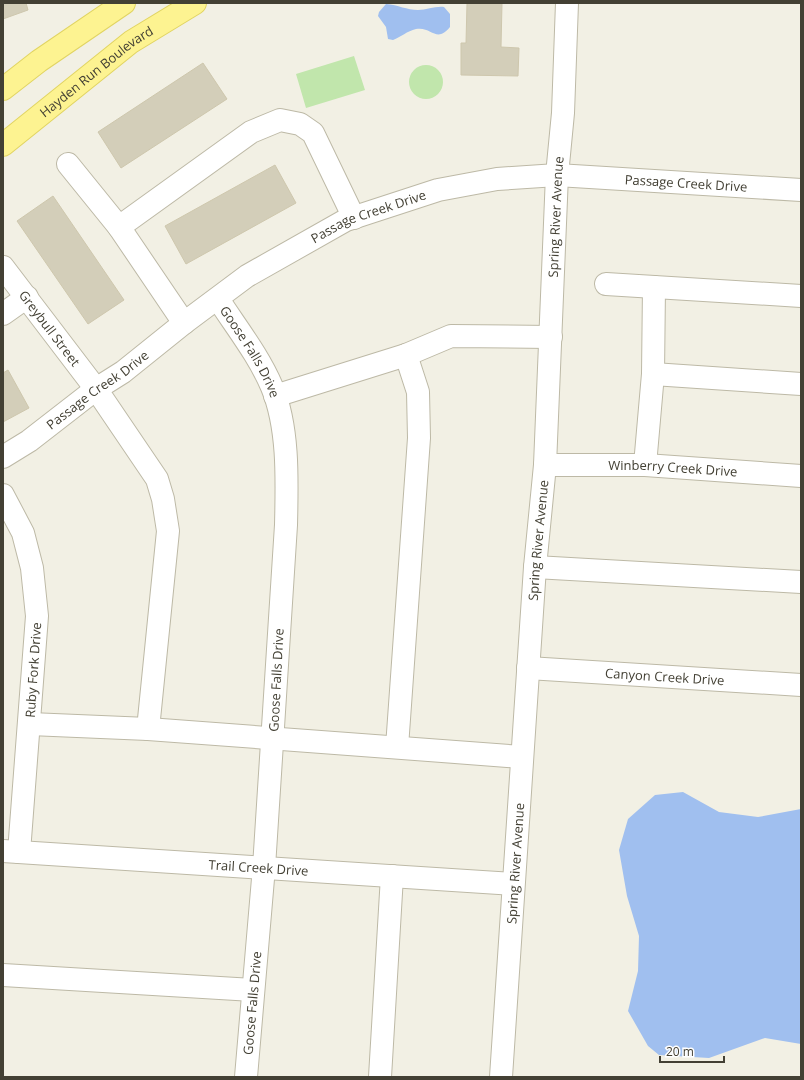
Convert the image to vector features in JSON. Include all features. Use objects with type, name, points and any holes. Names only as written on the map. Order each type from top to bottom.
[{"type":"main road","points":[[3,89],[39,61],[124,3]]},
{"type":"main road","name":"Hayden Run Boulevard","points":[[3,145],[130,42],[194,3]]},
{"type":"street","name":"Spring River Avenue","points":[[501,1077],[535,567],[545,466],[557,175],[563,113],[567,3]]},
{"type":"street","points":[[119,228],[251,132],[280,120],[300,124],[314,133],[354,218]]},
{"type":"street","points":[[68,164],[119,228],[184,323]]},
{"type":"street","name":"Passage Creek Drive","points":[[3,457],[29,441],[96,389],[123,372],[184,323],[247,276],[346,220],[438,190],[496,179],[557,175],[801,190]]},
{"type":"street","name":"Greybull Street","points":[[3,267],[96,389],[157,479],[164,499],[168,531],[148,729]]},
{"type":"street","points":[[606,284],[801,296]]},
{"type":"street","points":[[645,466],[653,374],[654,287]]},
{"type":"street","points":[[3,314],[27,297]]},
{"type":"street","name":"Goose Falls Drive","points":[[218,299],[250,347],[272,387],[283,430],[287,471],[286,525],[264,867],[246,1077]]},
{"type":"street","points":[[275,396],[406,355],[451,336],[551,337]]},
{"type":"street","points":[[398,747],[419,438],[418,392],[406,355]]},
{"type":"street","points":[[653,374],[801,384]]},
{"type":"street","name":"Winberry Creek Drive","points":[[545,466],[645,466],[801,476]]},
{"type":"street","name":"Ruby Fork Drive","points":[[3,495],[23,533],[32,568],[37,616],[30,724],[11,851]]},
{"type":"street","points":[[535,567],[801,582]]},
{"type":"street","name":"Canyon Creek Drive","points":[[528,668],[801,685]]},
{"type":"street","points":[[30,724],[148,729],[522,757]]},
{"type":"street","name":"Trail Creek Drive","points":[[11,851],[513,884]]},
{"type":"street","points":[[380,1077],[392,876]]},
{"type":"street","points":[[3,975],[253,990]]},
{"type":"green space","points":[[354,56],[365,90],[306,108],[296,74]]},
{"type":"green space","points":[[423,65],[429,65],[433,66],[440,72],[443,82],[442,89],[436,96],[429,99],[423,99],[419,98],[412,92],[409,85],[409,79],[410,75],[416,68]]},
{"type":"water","points":[[386,4],[418,10],[444,7],[450,14],[450,27],[441,34],[416,29],[393,40],[388,39],[386,27],[378,16],[379,12]]},
{"type":"water","points":[[683,792],[719,812],[758,817],[801,809],[801,1044],[765,1038],[709,1058],[659,1055],[648,1046],[628,1011],[638,971],[639,936],[627,896],[619,850],[628,819],[655,795]]},
{"type":"building","points":[[3,3],[26,3],[28,10],[3,19]]},
{"type":"building","points":[[467,3],[502,3],[501,47],[519,48],[518,76],[461,75],[461,43],[466,43]]},
{"type":"building","points":[[203,63],[227,99],[121,168],[98,132]]},
{"type":"building","points":[[275,165],[296,203],[186,264],[165,226]]},
{"type":"building","points":[[53,196],[124,300],[88,324],[17,221]]},
{"type":"building","points":[[8,370],[29,408],[3,422],[3,373]]}]
